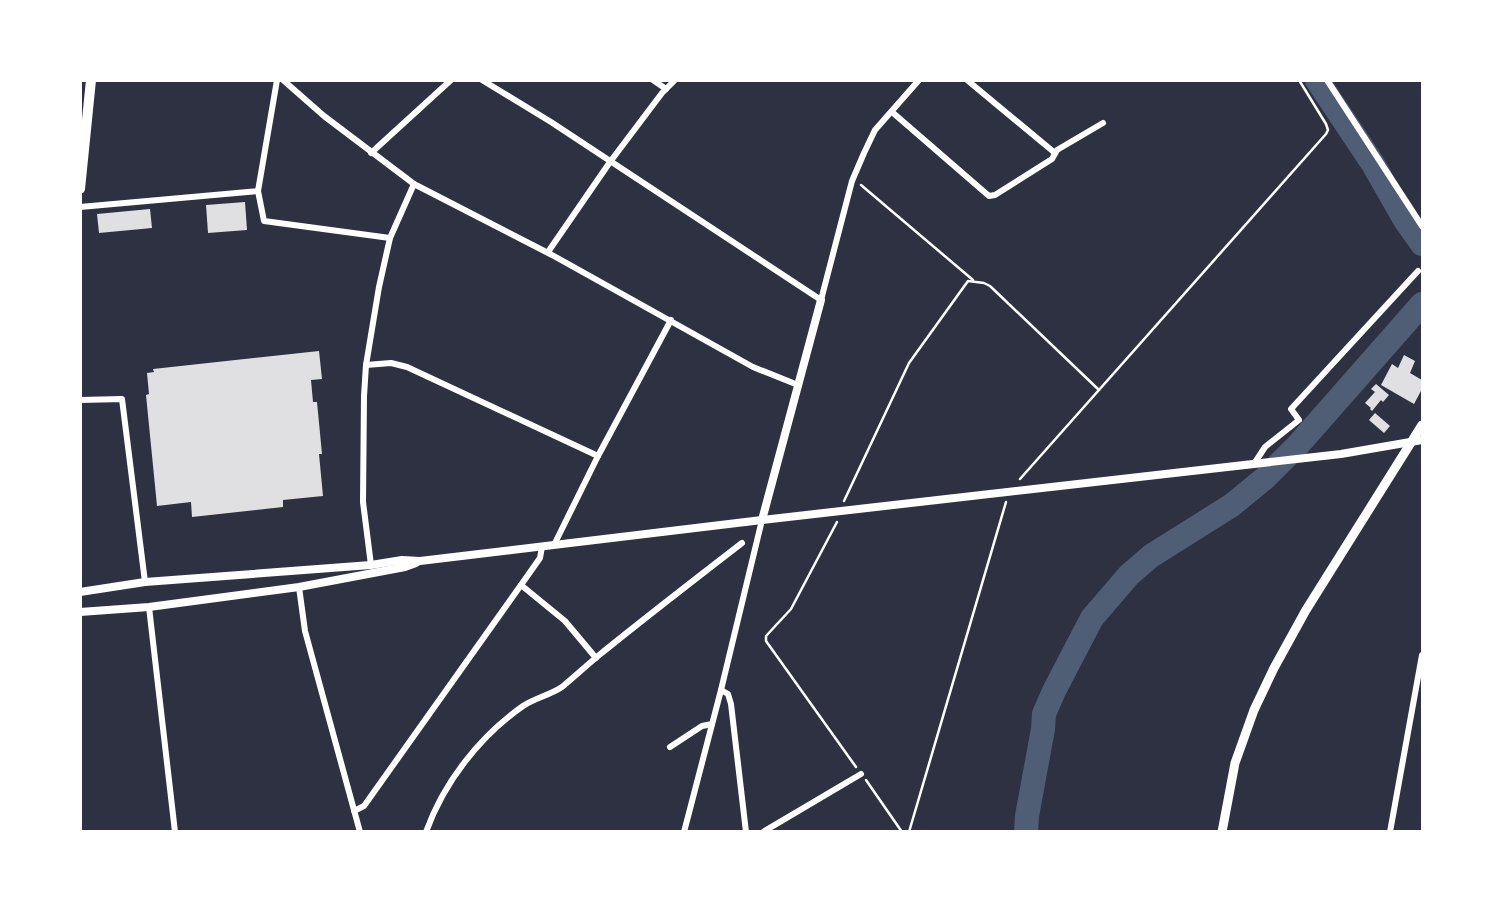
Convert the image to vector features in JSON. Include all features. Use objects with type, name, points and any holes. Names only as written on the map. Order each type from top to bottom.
[{"type":"main road","points":[[80,189],[91,80]]},
{"type":"main road","points":[[1222,831],[1235,763],[1254,710],[1274,668],[1307,610],[1418,440],[1423,425]]},
{"type":"street","points":[[277,80],[258,191],[264,221],[390,237]]},
{"type":"street","points":[[283,80],[324,116],[414,184],[548,252],[754,367],[798,385]]},
{"type":"street","points":[[371,153],[451,80]]},
{"type":"street","points":[[482,80],[551,122],[821,300]]},
{"type":"street","points":[[653,80],[666,89]]},
{"type":"street","points":[[548,252],[610,162],[675,80]]},
{"type":"street","points":[[684,831],[762,520],[853,178],[876,130],[919,80]]},
{"type":"street","points":[[967,80],[1055,153]]},
{"type":"street","points":[[1327,80],[1423,226]]},
{"type":"street","points":[[891,111],[989,196],[995,195],[1052,159],[1057,150],[1103,123]]},
{"type":"street","points":[[371,565],[363,502],[366,365],[390,237],[414,184]]},
{"type":"street","points":[[80,207],[258,191]]},
{"type":"street","points":[[1254,464],[1265,447],[1299,420],[1292,409],[1418,271]]},
{"type":"street","points":[[554,545],[671,320]]},
{"type":"street","points":[[366,365],[391,363],[407,368],[598,456]]},
{"type":"street","points":[[80,400],[122,399],[145,582]]},
{"type":"street","points":[[80,592],[145,582],[371,565],[402,560],[420,561],[1341,454],[1418,440]]},
{"type":"street","points":[[426,831],[443,794],[460,769],[505,720],[526,704],[559,689],[742,543]]},
{"type":"street","points":[[354,811],[364,806],[540,558],[542,547]]},
{"type":"street","points":[[80,612],[149,607],[299,587],[405,567],[420,561]]},
{"type":"street","points":[[521,585],[565,621],[596,658]]},
{"type":"street","points":[[299,587],[305,631],[360,831]]},
{"type":"street","points":[[149,607],[174,831]]},
{"type":"street","points":[[1391,831],[1423,655]]},
{"type":"street","points":[[721,690],[729,694],[731,704],[746,831]]},
{"type":"street","points":[[670,747],[702,726],[712,724]]},
{"type":"street","points":[[763,831],[861,774]]},
{"type":"path","points":[[909,831],[1009,492],[1326,134],[1326,124],[1299,80]]},
{"type":"path","points":[[853,178],[975,282]]},
{"type":"path","points":[[902,831],[766,640],[766,636],[791,609],[837,524],[844,502],[909,363],[968,281],[990,286],[1099,390]]},
{"type":"building","points":[[245,202],[247,230],[208,233],[206,205]]},
{"type":"building","points":[[150,209],[152,228],[99,233],[97,214]]},
{"type":"building","points":[[319,351],[322,379],[311,380],[313,402],[317,402],[323,496],[283,500],[283,507],[192,517],[191,502],[157,506],[146,395],[149,394],[147,373],[154,372],[153,369]]},
{"type":"building","points":[[1404,355],[1415,361],[1410,373],[1422,380],[1422,389],[1414,404],[1381,385],[1392,364],[1398,368]]},
{"type":"building","points":[[1376,384],[1389,395],[1372,411],[1365,403],[1375,392],[1371,389]]},
{"type":"building","points":[[1375,413],[1390,426],[1384,433],[1369,420]]},
{"type":"waterway","points":[[1317,80],[1422,244]]},
{"type":"waterway","points":[[1026,832],[1044,714],[1092,618],[1129,575],[1151,556],[1232,505],[1265,478],[1298,445],[1422,304]]}]
